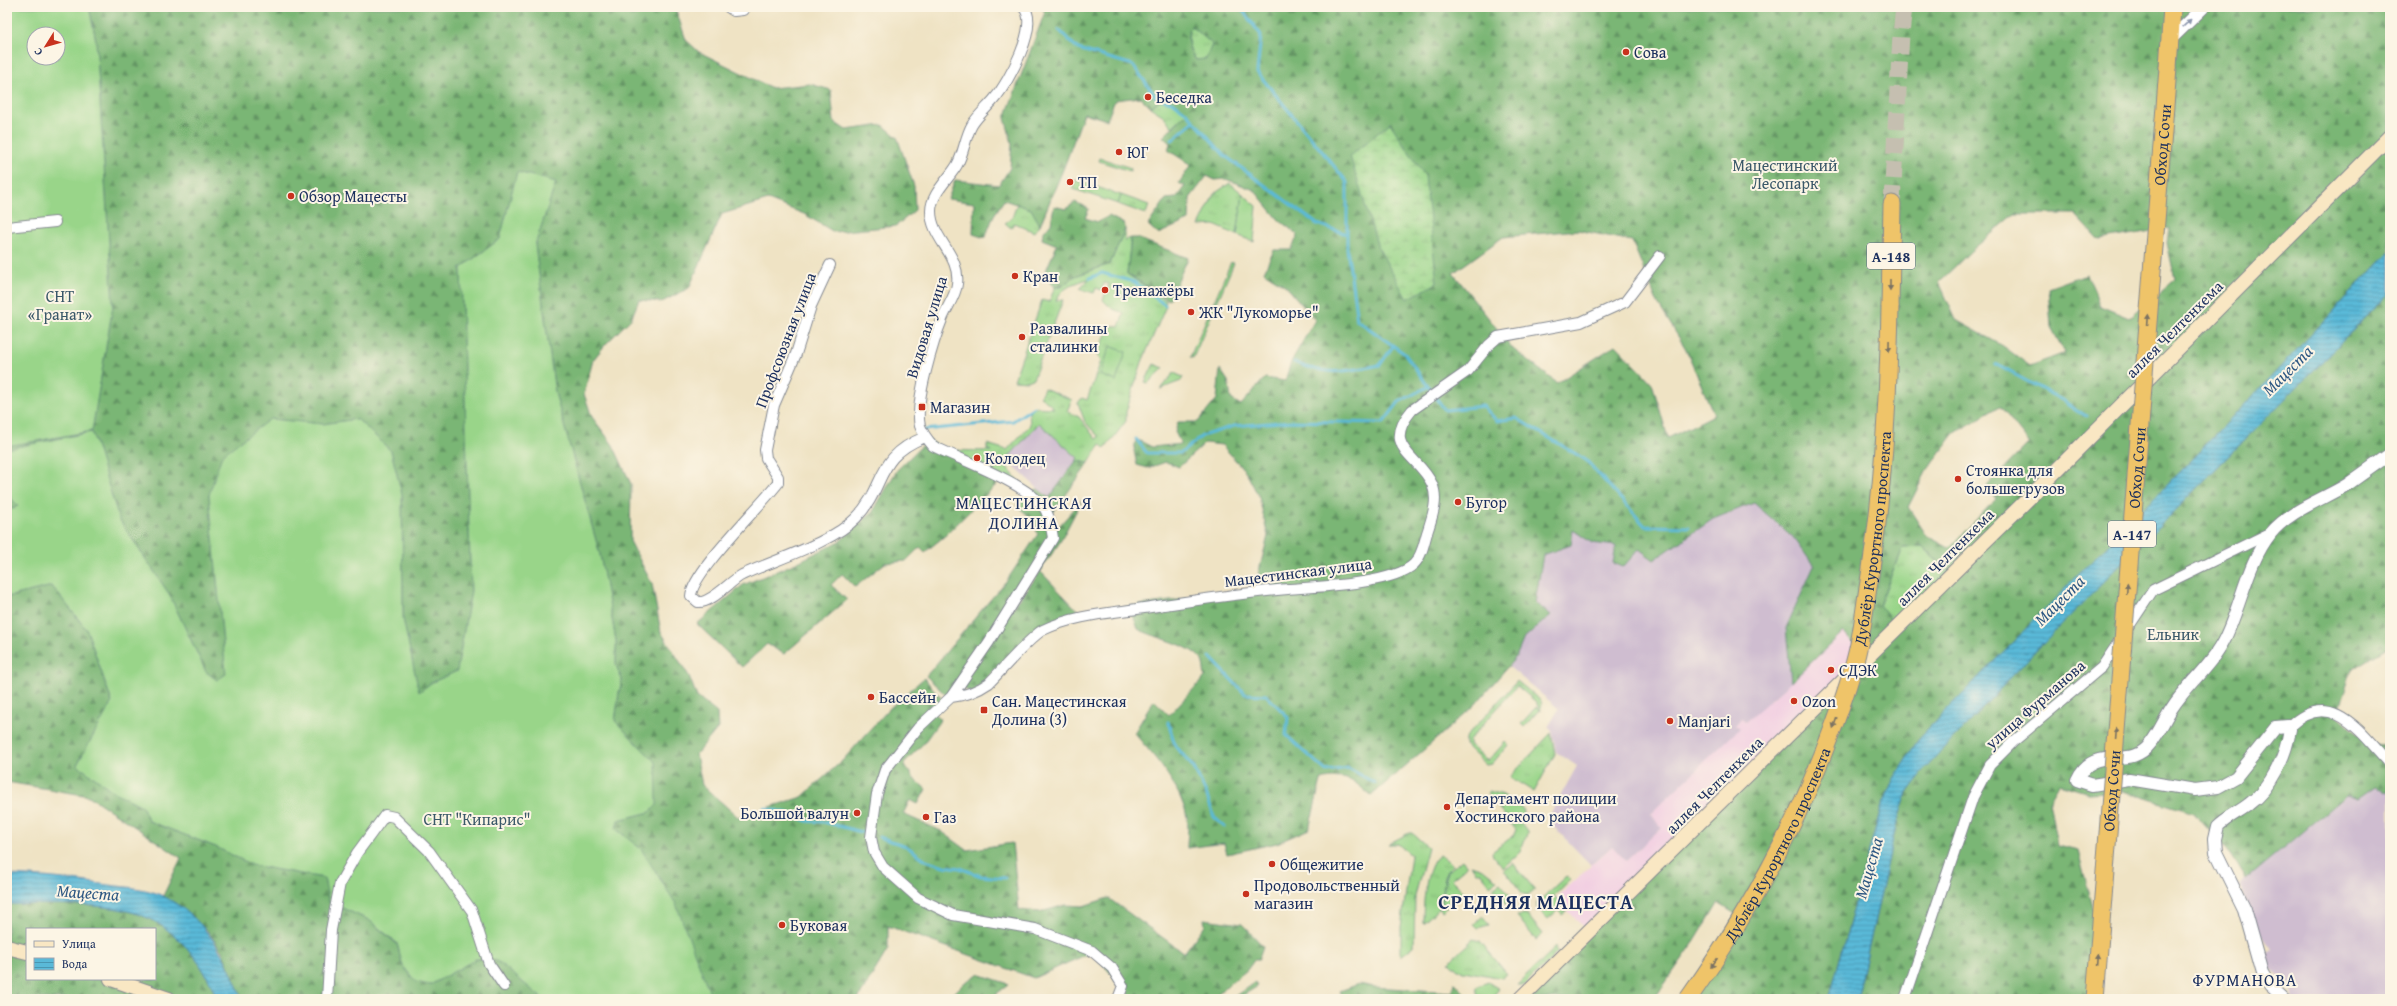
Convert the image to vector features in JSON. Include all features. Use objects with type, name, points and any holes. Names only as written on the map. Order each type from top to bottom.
[{"type":"highway","name":"Обход Сочи","points":[[2095,999],[2172,7]]},
{"type":"highway","name":"Дублёр Курортного проспекта","points":[[1688,999],[1718,957],[1773,867],[1800,811],[1835,724],[1857,653],[1873,556],[1883,471],[1890,308],[1892,204]]},
{"type":"main road","name":"аллея Челтенхема","points":[[1520,999],[2037,490],[2390,136]]},
{"type":"main road","points":[[7,947],[26,952]]},
{"type":"main road","points":[[114,980],[170,999]]},
{"type":"street","points":[[728,7],[734,11],[742,10],[745,7]]},
{"type":"street","name":"Видовая улица","points":[[925,437],[920,425],[919,414],[928,360],[942,319],[957,286],[958,272],[953,258],[934,226],[931,211],[935,197],[958,163],[972,124],[996,96],[1019,57],[1029,26],[1028,16],[1023,7]]},
{"type":"street","points":[[2170,40],[2204,7]]},
{"type":"street","points":[[7,227],[55,222]]},
{"type":"street","name":"Мацестинская улица","points":[[951,697],[972,694],[980,689],[989,683],[1042,630],[1067,622],[1093,615],[1216,598],[1333,586],[1389,576],[1413,565],[1421,553],[1435,506],[1435,497],[1432,484],[1401,445],[1400,436],[1407,416],[1425,401],[1468,371],[1489,344],[1498,338],[1581,322],[1624,302],[1660,256]]},
{"type":"street","name":"Профсоюзная улица","points":[[830,265],[811,306],[796,354],[774,405],[765,450],[766,458],[778,477],[778,483],[745,519],[712,560],[691,590],[691,596],[698,602],[709,600],[740,576],[786,557],[841,530],[855,519],[868,504],[889,461],[914,441],[925,437]]},
{"type":"street","points":[[925,437],[933,446],[1028,493],[1044,506],[1051,522],[1053,538],[1045,554],[951,697],[918,728],[885,770],[877,794],[872,819],[871,837],[874,852],[883,867],[918,898],[953,915],[1035,929],[1092,951],[1112,968],[1123,986],[1118,999]]},
{"type":"street","name":"улица Фурманова","points":[[1904,999],[1973,797],[1990,765],[2013,742],[2102,667],[2153,590],[2272,532],[2303,507],[2347,484],[2390,454]]},
{"type":"street","name":"улица Фурманова","points":[[2272,532],[2258,554],[2225,638],[2210,662],[2172,707],[2150,745],[2142,753],[2131,757],[2099,758],[2092,761],[2082,771],[2077,780],[2092,785],[2129,779],[2195,790],[2218,787],[2236,777],[2276,728],[2285,725],[2289,727]]},
{"type":"street","points":[[2284,999],[2270,986],[2262,973],[2244,909],[2216,852],[2215,839],[2218,826],[2249,804],[2265,788],[2285,751],[2289,727],[2303,716],[2314,710],[2330,712],[2343,717],[2390,764]]},
{"type":"street","points":[[327,999],[331,930],[340,883],[357,853],[385,815],[394,817],[429,851],[472,911],[489,964],[504,986]]},
{"type":"shaded area","points":[[1039,422],[1078,458],[1049,498],[1006,460]]},
{"type":"shaded area","points":[[1754,503],[1793,537],[1814,566],[1786,628],[1791,682],[1745,722],[1742,719],[1736,725],[1740,728],[1650,814],[1662,827],[1626,861],[1612,846],[1591,865],[1547,820],[1577,766],[1556,752],[1552,731],[1548,727],[1559,709],[1508,666],[1516,657],[1524,638],[1550,615],[1535,603],[1543,555],[1571,545],[1573,529],[1592,543],[1639,549],[1654,560],[1713,519]]},
{"type":"shaded area","points":[[1843,632],[1866,659],[1588,932],[1556,898],[1612,846],[1626,861],[1662,827],[1650,814],[1739,728],[1736,725],[1742,719],[1745,722],[1766,702],[1772,699]]},
{"type":"shaded area","points":[[2375,787],[2390,792],[2390,999],[2294,999],[2292,989],[2266,966],[2264,957],[2273,950],[2253,924],[2240,883],[2346,795],[2358,799]]},
{"type":"green space","name":"СНТ «Гранат»","points":[[7,7],[89,7],[96,41],[113,305],[92,431],[7,446]]},
{"type":"green space","points":[[89,7],[675,7],[686,40],[699,52],[772,88],[810,84],[831,90],[834,122],[846,130],[883,125],[897,137],[914,186],[915,210],[896,226],[834,232],[804,214],[768,200],[722,214],[689,288],[662,302],[639,300],[631,319],[605,345],[593,360],[584,394],[592,417],[613,445],[631,484],[630,541],[652,584],[661,632],[689,676],[697,697],[717,713],[718,728],[696,754],[702,785],[738,817],[802,797],[843,760],[889,709],[924,678],[942,699],[933,712],[941,719],[923,744],[904,763],[913,778],[926,789],[918,804],[910,800],[903,814],[941,831],[967,850],[1012,843],[1019,910],[1040,912],[1066,905],[1083,906],[1108,898],[1184,953],[1205,925],[1204,919],[1242,924],[1263,946],[1259,959],[1255,959],[1247,970],[1211,999],[1133,999],[1092,952],[1034,978],[888,926],[888,949],[858,999],[712,999],[641,849],[616,829],[618,820],[650,812],[656,764],[615,721],[622,680],[616,665],[616,641],[600,555],[555,393],[535,245],[556,182],[517,172],[500,239],[461,268],[471,591],[457,671],[431,683],[419,693],[403,619],[402,495],[391,451],[357,419],[323,424],[270,419],[209,495],[226,674],[217,680],[206,672],[169,594],[119,519],[92,432],[7,449],[7,446],[92,431],[113,305],[96,41]]},
{"type":"green space","name":"Мацестинский Лесопарк","points":[[1040,7],[2390,7],[2390,252],[2231,419],[1920,737],[1895,777],[1881,808],[1829,999],[1683,999],[1737,915],[1718,903],[1695,941],[1654,999],[1520,999],[1866,659],[1843,632],[1791,682],[1786,628],[1814,566],[1793,537],[1754,503],[1713,519],[1654,560],[1639,549],[1623,567],[1613,563],[1616,546],[1592,543],[1573,530],[1571,545],[1543,555],[1535,603],[1551,615],[1524,638],[1516,657],[1474,706],[1371,796],[1354,782],[1343,778],[1329,778],[1321,780],[1309,829],[1277,843],[1227,854],[1224,843],[1187,848],[1187,817],[1178,793],[1166,772],[1134,733],[1154,700],[1169,715],[1205,677],[1203,663],[1196,654],[1189,649],[1138,629],[1134,618],[1124,607],[1254,590],[1268,536],[1259,497],[1246,472],[1222,445],[1205,443],[1179,467],[1166,462],[1148,468],[1137,465],[1134,451],[1136,439],[1152,447],[1181,444],[1175,432],[1178,422],[1198,422],[1217,399],[1220,369],[1228,381],[1231,399],[1241,405],[1265,378],[1285,381],[1291,362],[1315,320],[1286,286],[1264,272],[1274,250],[1291,250],[1298,235],[1279,220],[1254,190],[1226,179],[1215,180],[1207,176],[1190,198],[1189,220],[1158,234],[1148,225],[1166,199],[1176,198],[1185,186],[1179,183],[1191,165],[1168,150],[1170,143],[1163,137],[1187,113],[1174,103],[1160,100],[1150,107],[1140,97],[1115,100],[1107,120],[1084,113],[1040,225],[1031,209],[1004,200],[994,215],[985,238],[973,234],[974,203],[948,199],[955,180],[999,185],[1010,168],[1012,143],[1005,118],[1045,12]],"holes":[[[1191,26],[1212,44],[1206,59],[1196,60],[1193,56],[1188,43],[1189,30]],[[2015,214],[2075,214],[2099,240],[2169,228],[2167,243],[2175,279],[2129,318],[2100,306],[2086,274],[2048,288],[2051,327],[2065,353],[2030,366],[2003,346],[1956,320],[1939,282],[1972,250]],[[1578,230],[1632,241],[1658,304],[1686,349],[1714,415],[1668,438],[1652,383],[1616,345],[1557,383],[1513,349],[1453,273],[1503,237]],[[2000,406],[2029,443],[1987,486],[1996,499],[1949,548],[1927,536],[1908,507],[1926,472],[1955,433]],[[1923,547],[1948,570],[1916,610],[1891,620],[1879,605],[1902,548]]]},
{"type":"green space","points":[[1191,25],[1213,44],[1206,59],[1196,60],[1191,52],[1188,39]]},
{"type":"green space","points":[[1160,99],[1174,103],[1187,113],[1172,127],[1164,116],[1150,107]]},
{"type":"green space","points":[[1390,123],[1425,176],[1437,283],[1407,299],[1378,247],[1350,156]]},
{"type":"green space","points":[[1100,158],[1131,168],[1130,171],[1099,161]]},
{"type":"green space","name":"СНТ \"Кипарис\"","points":[[517,172],[556,182],[535,245],[555,393],[600,555],[616,641],[616,665],[622,680],[615,721],[656,763],[657,805],[650,812],[618,820],[616,829],[641,849],[676,904],[712,999],[543,999],[500,963],[489,958],[476,959],[430,985],[416,982],[403,966],[397,943],[369,920],[329,902],[324,878],[252,865],[216,847],[149,821],[142,806],[113,791],[77,765],[112,702],[87,630],[52,586],[7,597],[7,511],[18,506],[7,493],[7,449],[92,432],[119,519],[169,594],[206,672],[217,680],[226,674],[209,495],[222,455],[270,419],[323,424],[357,419],[391,451],[402,495],[403,619],[419,692],[431,683],[457,671],[471,591],[461,268],[500,239]]},
{"type":"green space","points":[[1075,180],[1121,195],[1118,204],[1073,189]]},
{"type":"green space","points":[[1230,183],[1243,194],[1237,235],[1214,225],[1199,226],[1214,194]]},
{"type":"green space","points":[[1055,188],[1040,225],[1034,232],[1014,223],[1011,228],[1005,223],[1012,218],[1017,204],[1031,209]]},
{"type":"green space","points":[[1243,194],[1257,206],[1254,242],[1237,235]]},
{"type":"green space","points":[[1121,195],[1149,205],[1146,214],[1118,204]]},
{"type":"green space","points":[[1075,202],[1089,209],[1085,218],[1098,222],[1109,216],[1124,224],[1125,229],[1110,264],[1075,276],[1061,287],[1055,287],[1044,275],[1057,245],[1042,239],[1043,233],[1051,223],[1054,206],[1066,209]]},
{"type":"green space","points":[[1125,229],[1125,240],[1131,238],[1127,274],[1166,300],[1166,306],[1142,362],[1126,412],[1126,421],[1105,449],[1100,444],[1089,463],[1076,461],[1078,458],[1039,423],[1006,460],[1002,461],[1028,493],[943,450],[991,451],[987,449],[987,444],[1007,450],[1030,425],[1029,412],[1034,407],[1054,408],[1040,396],[1044,388],[1072,400],[1067,411],[1079,417],[1096,439],[1099,437],[1085,422],[1078,403],[1082,398],[1087,400],[1101,361],[1097,355],[1110,325],[1119,327],[1124,313],[1112,309],[1103,300],[1109,284],[1104,283],[1102,290],[1096,288],[1094,293],[1080,289],[1089,279],[1074,284],[1061,292],[1056,301],[1063,300],[1033,379],[1027,381],[1014,380],[1042,300],[1049,302],[1055,287],[1061,287],[1075,276],[1110,264]]},
{"type":"green space","points":[[1131,238],[1137,238],[1188,258],[1169,300],[1127,274]]},
{"type":"green space","points":[[1231,262],[1234,263],[1193,358],[1190,357]]},
{"type":"green space","name":"Ельник","points":[[2390,293],[2390,646],[2352,670],[2337,714],[2368,744],[2390,745],[2390,792],[2375,787],[2358,799],[2346,795],[2246,879],[2232,856],[2194,813],[2123,791],[2089,793],[2059,784],[2049,801],[2057,846],[2078,851],[2095,915],[2089,999],[1857,999],[1896,826],[1907,792],[1924,769],[2043,643]]},
{"type":"green space","points":[[1110,346],[1126,352],[1116,381],[1100,375]]},
{"type":"green space","points":[[1154,364],[1164,368],[1148,383],[1145,382]]},
{"type":"green space","points":[[1174,373],[1183,377],[1181,381],[1160,389]]},
{"type":"green space","points":[[928,440],[998,477],[997,484],[947,534],[925,552],[920,547],[906,561],[885,563],[855,587],[842,574],[831,585],[847,600],[784,654],[767,644],[742,667],[697,624],[743,585],[796,563],[840,541],[872,513],[897,470]]},
{"type":"green space","points":[[1076,461],[1089,463],[1049,518],[1053,533],[1082,500],[1060,542],[1040,571],[1081,614],[1035,628],[972,694],[964,688],[963,679],[947,696],[926,676],[1007,580],[1038,534],[1031,518],[1016,505],[1028,493],[1038,489],[1049,498]],"holes":[[[1038,569],[1040,572],[994,634]]]},
{"type":"green space","points":[[7,493],[19,506],[7,511]]},
{"type":"green space","points":[[1923,547],[1948,570],[1916,610],[1891,620],[1879,606],[1902,548]]},
{"type":"green space","points":[[52,586],[87,630],[112,703],[77,765],[113,791],[142,806],[149,821],[216,847],[252,865],[324,878],[329,902],[369,920],[397,944],[403,966],[430,985],[476,959],[489,958],[500,963],[543,999],[242,999],[222,951],[207,930],[163,896],[181,858],[89,796],[7,782],[7,597]]},
{"type":"green space","points":[[1517,681],[1540,700],[1542,704],[1540,711],[1536,702],[1517,686],[1469,740],[1469,744],[1486,760],[1489,760],[1505,742],[1508,745],[1492,764],[1486,765],[1465,745],[1465,738]]},
{"type":"green space","points":[[1536,707],[1539,710],[1524,727],[1521,724]]},
{"type":"green space","points":[[1551,733],[1555,754],[1534,792],[1510,777]]},
{"type":"green space","points":[[1489,791],[1503,795],[1524,810],[1521,823],[1527,831],[1527,834],[1520,852],[1503,868],[1493,856],[1492,852],[1513,836],[1516,830],[1487,793]]},
{"type":"green space","points":[[1409,833],[1412,833],[1428,847],[1415,896],[1414,946],[1401,956],[1401,927],[1411,855],[1398,844],[1388,844]]},
{"type":"green space","points":[[1440,855],[1453,865],[1446,872],[1439,908],[1423,923],[1424,896],[1428,876],[1435,860]]},
{"type":"green space","points":[[1462,860],[1467,866],[1451,879],[1465,893],[1442,911],[1440,909],[1447,872]]},
{"type":"green space","points":[[1513,863],[1535,890],[1529,895],[1523,894],[1504,870]]},
{"type":"green space","points":[[1471,865],[1483,869],[1497,880],[1490,885],[1480,872],[1477,873]]},
{"type":"green space","points":[[1566,876],[1570,880],[1554,896],[1568,910],[1562,915],[1558,910],[1548,919],[1537,908],[1537,903]]},
{"type":"green space","points":[[1500,883],[1514,900],[1511,910],[1493,888]]},
{"type":"green space","points":[[7,904],[106,907],[122,909],[149,919],[162,926],[186,947],[204,972],[217,999],[7,999]]},
{"type":"green space","points":[[1483,916],[1489,925],[1478,928],[1474,924]]},
{"type":"green space","points":[[1517,916],[1528,916],[1543,934],[1536,940]]},
{"type":"green space","points":[[1473,939],[1480,941],[1507,974],[1502,978],[1458,970],[1449,962]]},
{"type":"green space","points":[[1556,947],[1557,953],[1525,985],[1517,985]]},
{"type":"green space","points":[[978,974],[1009,984],[990,999],[948,999],[964,983]]},
{"type":"green space","points":[[1255,982],[1258,986],[1237,999],[1231,999]]},
{"type":"green space","points":[[1454,982],[1471,999],[1344,999],[1340,991],[1359,984],[1374,987],[1452,992]]},
{"type":"green space","points":[[1488,982],[1499,989],[1492,997],[1478,997],[1476,987]]},
{"type":"water","name":"Мацеста","points":[[2390,252],[2390,293],[2043,643],[1924,770],[1907,792],[1896,826],[1857,999],[1829,999],[1881,808],[1895,777],[1920,737],[2231,419]]},
{"type":"water","name":"Мацеста","points":[[7,875],[54,878],[133,888],[149,891],[163,896],[191,915],[213,940],[229,968],[242,999],[217,999],[204,972],[186,947],[162,926],[149,919],[122,909],[106,907],[7,904]]},
{"type":"waterway","points":[[1240,7],[1261,35],[1257,72],[1347,182],[1347,248],[1357,320],[1405,354],[1445,410],[1483,406],[1497,421],[1516,418],[1586,460],[1645,526],[1689,527]]},
{"type":"waterway","points":[[1059,30],[1078,49],[1133,65],[1156,97],[1174,103],[1187,113],[1224,155],[1317,224],[1347,234]]},
{"type":"waterway","points":[[1172,140],[1194,121]]},
{"type":"waterway","points":[[1090,278],[1102,273],[1134,282],[1165,305]]},
{"type":"waterway","points":[[1294,362],[1317,370],[1347,371],[1380,365],[1393,346]]},
{"type":"waterway","points":[[1995,364],[2062,400],[2086,416]]},
{"type":"waterway","points":[[1136,439],[1147,453],[1181,453],[1202,436],[1234,426],[1292,421],[1383,423],[1399,402],[1427,387]]},
{"type":"waterway","points":[[924,430],[1013,421],[1034,407]]},
{"type":"waterway","points":[[1210,657],[1245,694],[1266,695],[1288,717],[1286,735],[1326,771],[1348,768],[1375,783]]},
{"type":"waterway","points":[[1168,722],[1175,745],[1194,768],[1206,793],[1214,817],[1225,827]]},
{"type":"waterway","points":[[764,808],[787,813],[807,821],[824,822],[865,833]]},
{"type":"waterway","points":[[879,837],[906,846],[926,860],[944,866],[960,868],[981,876],[1005,878]]},
{"type":"tunnel","points":[[1892,204],[1901,34],[1904,7]]},
{"type":"place","name":"Сова","points":[[1626,52]]},
{"type":"place","name":"Беседка","points":[[1148,97]]},
{"type":"place","name":"ЮГ","points":[[1119,152]]},
{"type":"place","name":"ТП","points":[[1070,182]]},
{"type":"place","name":"Обзор Мацесты","points":[[291,196]]},
{"type":"place","name":"Кран","points":[[1015,276]]},
{"type":"place","name":"Тренажёры","points":[[1105,290]]},
{"type":"place","name":"ЖК \"Лукоморье\"","points":[[1191,312]]},
{"type":"place","name":"Развалины сталинки","points":[[1022,337]]},
{"type":"place","name":"Магазин","points":[[922,407]]},
{"type":"place","name":"Колодец","points":[[977,458]]},
{"type":"place","name":"Стоянка для большегрузов","points":[[1958,479]]},
{"type":"place","name":"Бугор","points":[[1458,502]]},
{"type":"place","name":"СДЭК","points":[[1831,670]]},
{"type":"place","name":"Бассейн","points":[[871,697]]},
{"type":"place","name":"Ozon","points":[[1794,701]]},
{"type":"place","name":"Сан. Мацестинская Долина (3)","points":[[984,710]]},
{"type":"place","name":"Manjari","points":[[1670,721]]},
{"type":"place","name":"Департамент полиции Хостинского района","points":[[1447,807]]},
{"type":"place","name":"Большой валун","points":[[857,813]]},
{"type":"place","name":"Газ","points":[[926,817]]},
{"type":"place","name":"Общежитие","points":[[1272,864]]},
{"type":"place","name":"Продовольственный магазин","points":[[1246,894]]},
{"type":"place","name":"Буковая","points":[[782,925]]},
{"type":"district","name":"МАЦЕСТИНСКАЯ ДОЛИНА","points":[[1024,512]]},
{"type":"district","name":"СРЕДНЯЯ МАЦЕСТА","points":[[1536,901]]},
{"type":"district","name":"ФУРМАНОВА","points":[[2245,979]]}]
